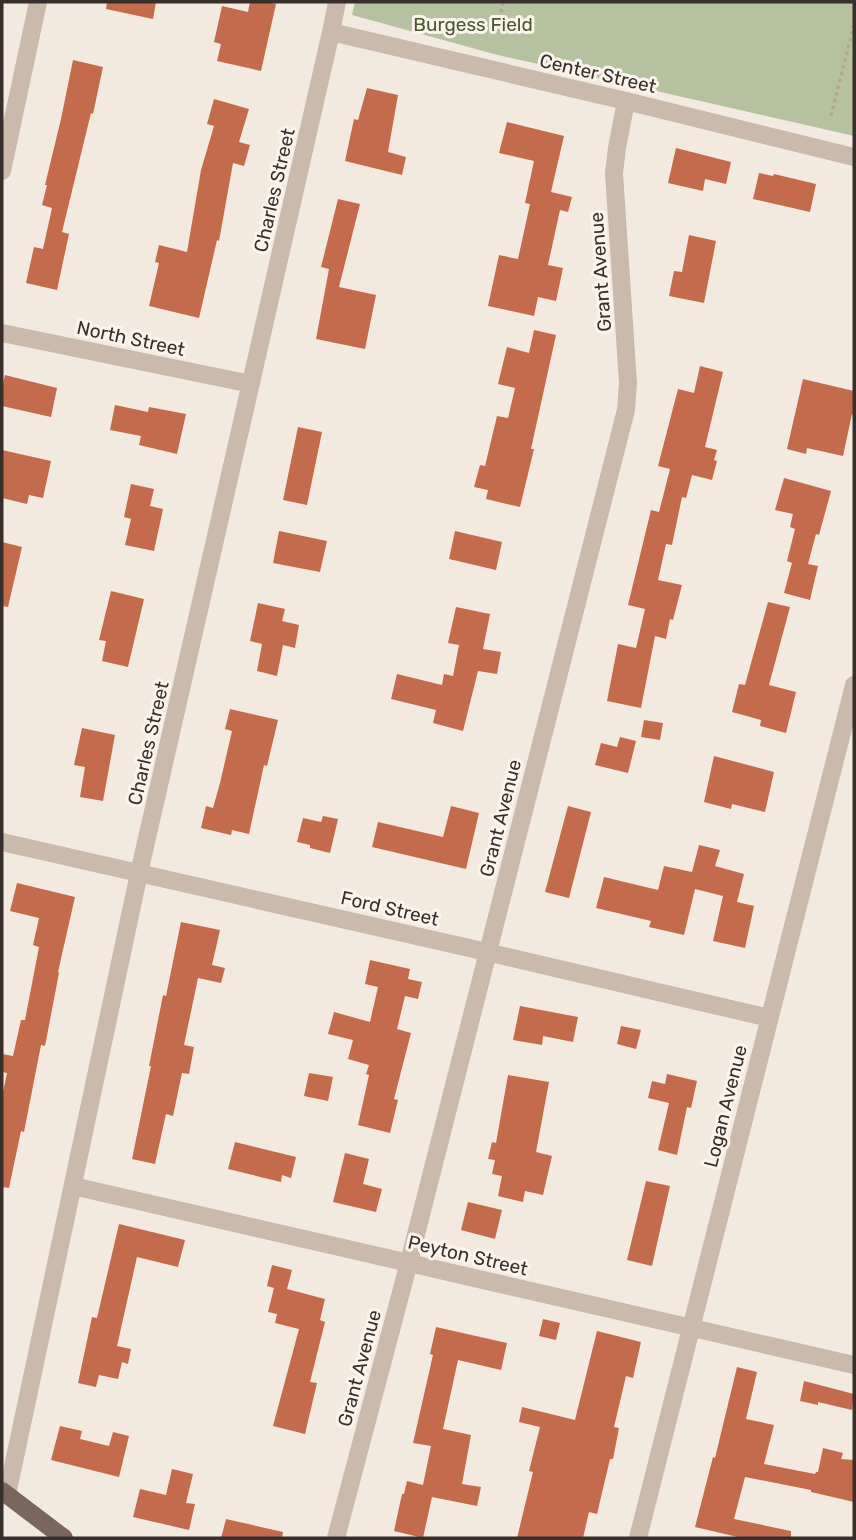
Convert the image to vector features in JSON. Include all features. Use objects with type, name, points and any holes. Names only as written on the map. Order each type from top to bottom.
[{"type":"main road","points":[[4,1493],[64,1538]]},
{"type":"street","points":[[2,172],[38,2]]},
{"type":"street","name":"Charles Street","points":[[4,1493],[73,1186],[139,873],[337,2]]},
{"type":"street","name":"Center Street","points":[[331,32],[854,157]]},
{"type":"street","name":"Grant Avenue","points":[[336,1538],[626,410],[628,383],[614,173],[626,101]]},
{"type":"street","name":"North Street","points":[[2,332],[251,384]]},
{"type":"street","name":"Logan Avenue","points":[[638,1538],[854,685]]},
{"type":"street","name":"Ford Street","points":[[2,842],[769,1018]]},
{"type":"street","name":"Peyton Street","points":[[73,1186],[854,1366]]},
{"type":"path","points":[[503,2],[500,17],[505,27]]},
{"type":"path","points":[[831,116],[854,24]]},
{"type":"green space","name":"Burgess Field","points":[[355,2],[854,2],[854,136],[494,54],[352,15]]},
{"type":"building","points":[[107,2],[156,2],[153,19],[106,9]]},
{"type":"building","points":[[250,2],[276,4],[261,71],[217,61],[221,44],[214,42],[222,6],[248,12]]},
{"type":"building","points":[[73,60],[103,67],[62,232],[69,234],[57,290],[26,283],[34,247],[43,249],[52,208],[42,205]]},
{"type":"building","points":[[367,88],[398,95],[388,152],[406,157],[402,175],[345,161],[354,119],[358,120]]},
{"type":"building","points":[[214,99],[249,109],[239,142],[250,145],[244,166],[233,163],[219,241],[217,240],[199,318],[149,306],[159,263],[155,262],[159,245],[187,252],[201,170],[214,126],[207,124]]},
{"type":"building","points":[[507,122],[564,136],[551,192],[572,197],[568,212],[560,210],[548,265],[563,268],[556,301],[538,297],[534,316],[488,306],[499,255],[518,259],[530,204],[525,203],[534,161],[499,153]]},
{"type":"building","points":[[676,148],[731,162],[726,184],[705,179],[703,191],[668,183]]},
{"type":"building","points":[[759,173],[816,184],[810,212],[753,199]]},
{"type":"building","points":[[338,199],[360,204],[339,287],[376,295],[365,349],[316,339],[329,269],[321,267]]},
{"type":"building","points":[[689,235],[716,241],[704,303],[669,296],[674,271],[682,272]]},
{"type":"building","points":[[534,330],[556,335],[520,507],[486,499],[488,490],[474,487],[480,465],[485,466],[497,416],[508,418],[515,388],[498,384],[507,347],[529,353]]},
{"type":"building","points":[[700,366],[723,372],[705,447],[717,450],[712,480],[692,475],[686,498],[682,497],[672,545],[666,544],[658,580],[682,585],[666,639],[655,636],[641,708],[607,701],[618,644],[636,648],[645,609],[628,605],[651,510],[659,512],[670,469],[658,466],[678,389],[694,393]]},
{"type":"building","points":[[5,375],[57,388],[51,417],[2,406]]},
{"type":"building","points":[[803,379],[854,391],[854,415],[852,414],[843,456],[807,448],[806,454],[787,449]]},
{"type":"building","points":[[115,405],[148,412],[149,407],[186,414],[177,454],[139,445],[141,436],[110,430]]},
{"type":"building","points":[[298,427],[322,432],[307,505],[283,500]]},
{"type":"building","points":[[2,450],[51,461],[43,498],[29,495],[27,504],[2,498]]},
{"type":"building","points":[[784,478],[831,491],[808,564],[818,566],[810,600],[784,593],[792,563],[787,561],[795,529],[790,527],[793,514],[775,510]]},
{"type":"building","points":[[131,484],[154,489],[150,506],[163,509],[154,551],[125,545],[131,519],[124,517]]},
{"type":"building","points":[[279,531],[327,541],[320,572],[273,563]]},
{"type":"building","points":[[455,531],[502,542],[496,570],[449,559]]},
{"type":"building","points":[[2,542],[22,547],[8,607],[2,606]]},
{"type":"building","points":[[111,591],[144,599],[128,667],[102,661],[106,641],[99,640]]},
{"type":"building","points":[[768,602],[790,607],[769,685],[796,692],[786,733],[760,726],[761,720],[732,712],[739,684],[745,685]]},
{"type":"building","points":[[258,603],[285,609],[282,621],[299,625],[295,648],[283,645],[277,676],[257,671],[262,644],[250,641]]},
{"type":"building","points":[[456,607],[490,614],[483,649],[501,652],[497,674],[478,671],[463,731],[433,723],[436,710],[391,699],[397,674],[442,685],[444,674],[453,676],[459,645],[448,643]]},
{"type":"building","points":[[230,709],[278,720],[267,766],[264,765],[249,834],[232,830],[231,835],[201,828],[206,806],[213,808],[220,783],[232,731],[225,729]]},
{"type":"building","points":[[644,720],[663,723],[660,740],[641,737]]},
{"type":"building","points":[[82,728],[115,735],[103,801],[80,797],[85,767],[74,765]]},
{"type":"building","points":[[620,737],[636,741],[628,773],[595,765],[601,743],[617,747]]},
{"type":"building","points":[[714,756],[774,772],[765,812],[732,804],[731,809],[704,802]]},
{"type":"building","points":[[451,806],[479,813],[466,869],[372,847],[378,822],[443,837]]},
{"type":"building","points":[[568,806],[591,812],[569,898],[545,892]]},
{"type":"building","points":[[323,816],[338,819],[330,853],[297,842],[303,818],[321,822]]},
{"type":"building","points":[[699,845],[720,850],[715,866],[744,874],[737,902],[754,906],[745,948],[713,941],[723,896],[695,889],[684,935],[649,927],[651,921],[596,908],[604,877],[658,890],[664,866],[692,872]]},
{"type":"building","points":[[17,883],[75,897],[45,1046],[41,1045],[24,1132],[21,1131],[9,1188],[2,1187],[2,1097],[7,1073],[2,1072],[2,1054],[13,1056],[21,1020],[25,1020],[39,947],[33,945],[39,918],[10,911]]},
{"type":"building","points":[[181,922],[220,930],[212,965],[225,968],[221,983],[198,978],[184,1045],[194,1047],[189,1074],[182,1073],[173,1116],[166,1114],[155,1164],[132,1159],[163,995],[166,996]]},
{"type":"building","points":[[370,960],[410,969],[408,979],[422,982],[418,999],[405,996],[397,1029],[411,1033],[394,1099],[398,1100],[390,1133],[358,1125],[369,1065],[348,1059],[353,1040],[328,1034],[334,1012],[370,1022],[378,987],[365,984]]},
{"type":"building","points":[[520,1006],[578,1017],[573,1042],[543,1036],[542,1045],[513,1040]]},
{"type":"building","points":[[621,1026],[641,1030],[636,1049],[617,1044]]},
{"type":"building","points":[[309,1073],[333,1077],[328,1101],[304,1096]]},
{"type":"building","points":[[667,1074],[697,1081],[691,1108],[687,1107],[677,1155],[658,1150],[669,1103],[648,1098],[652,1081],[665,1084]]},
{"type":"building","points":[[508,1075],[549,1082],[536,1152],[552,1156],[543,1195],[525,1191],[523,1202],[498,1196],[502,1176],[492,1174],[495,1160],[488,1159],[492,1142],[496,1143]]},
{"type":"building","points":[[235,1142],[296,1157],[291,1178],[282,1175],[281,1182],[228,1169]]},
{"type":"building","points":[[345,1153],[369,1159],[363,1184],[382,1189],[376,1212],[333,1202]]},
{"type":"building","points":[[646,1181],[670,1186],[652,1266],[627,1260]]},
{"type":"building","points":[[468,1202],[502,1210],[495,1239],[461,1230]]},
{"type":"building","points":[[119,1224],[185,1240],[178,1267],[137,1257],[117,1346],[131,1349],[128,1364],[122,1362],[118,1379],[99,1375],[96,1387],[78,1383],[92,1317],[97,1318]]},
{"type":"building","points":[[272,1265],[292,1270],[287,1289],[325,1299],[320,1320],[325,1322],[310,1382],[317,1383],[305,1434],[273,1426],[299,1329],[275,1323],[277,1314],[268,1312],[274,1288],[267,1286]]},
{"type":"building","points":[[543,1319],[560,1323],[556,1340],[539,1336]]},
{"type":"building","points":[[436,1327],[507,1343],[501,1370],[458,1360],[443,1429],[471,1435],[462,1484],[481,1487],[477,1506],[432,1497],[423,1538],[394,1531],[407,1481],[423,1485],[431,1446],[413,1443],[433,1355],[430,1354]]},
{"type":"building","points":[[597,1331],[641,1342],[633,1378],[626,1376],[614,1427],[619,1428],[613,1459],[610,1459],[597,1514],[589,1512],[583,1538],[517,1538],[533,1472],[529,1471],[540,1427],[519,1422],[522,1407],[575,1420]]},
{"type":"building","points":[[737,1367],[757,1372],[746,1419],[774,1425],[764,1464],[815,1474],[818,1472],[823,1448],[843,1453],[841,1459],[854,1460],[854,1502],[745,1477],[734,1519],[791,1531],[791,1538],[742,1538],[695,1527]]},
{"type":"building","points":[[804,1381],[854,1394],[852,1410],[800,1401]]},
{"type":"building","points":[[60,1426],[82,1431],[80,1439],[109,1446],[113,1432],[129,1436],[119,1477],[51,1460]]},
{"type":"building","points":[[172,1469],[193,1474],[186,1503],[195,1504],[189,1530],[133,1517],[140,1489],[166,1495]]},
{"type":"building","points":[[226,1519],[283,1532],[282,1538],[221,1538]]}]
